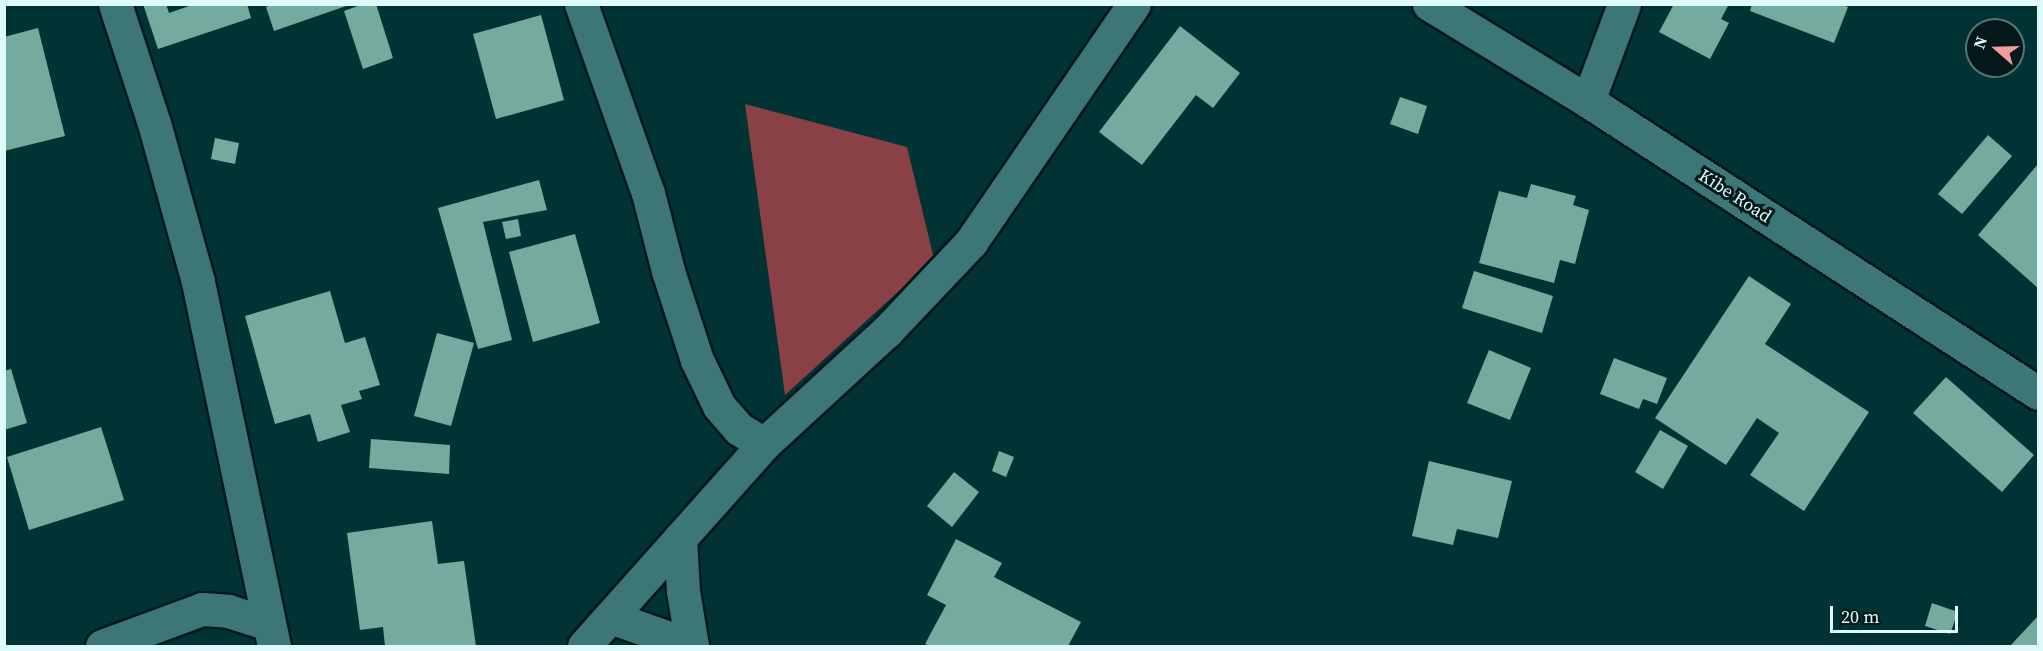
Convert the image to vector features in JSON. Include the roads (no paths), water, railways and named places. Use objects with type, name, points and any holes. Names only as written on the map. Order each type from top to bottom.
[{"type":"street","points":[[115,4],[154,123],[198,282],[271,635]]},
{"type":"street","points":[[581,4],[648,193],[668,271],[697,360],[719,406],[739,429],[764,444]]},
{"type":"street","points":[[584,646],[764,444],[886,332],[971,242],[1134,4]]},
{"type":"street","name":"Kibe Road","points":[[1429,4],[1588,101],[2038,393]]},
{"type":"street","points":[[1588,101],[1624,4]]},
{"type":"street","points":[[610,617],[692,646],[683,591],[680,538]]},
{"type":"street","points":[[102,646],[202,609],[228,611],[271,635]]}]
